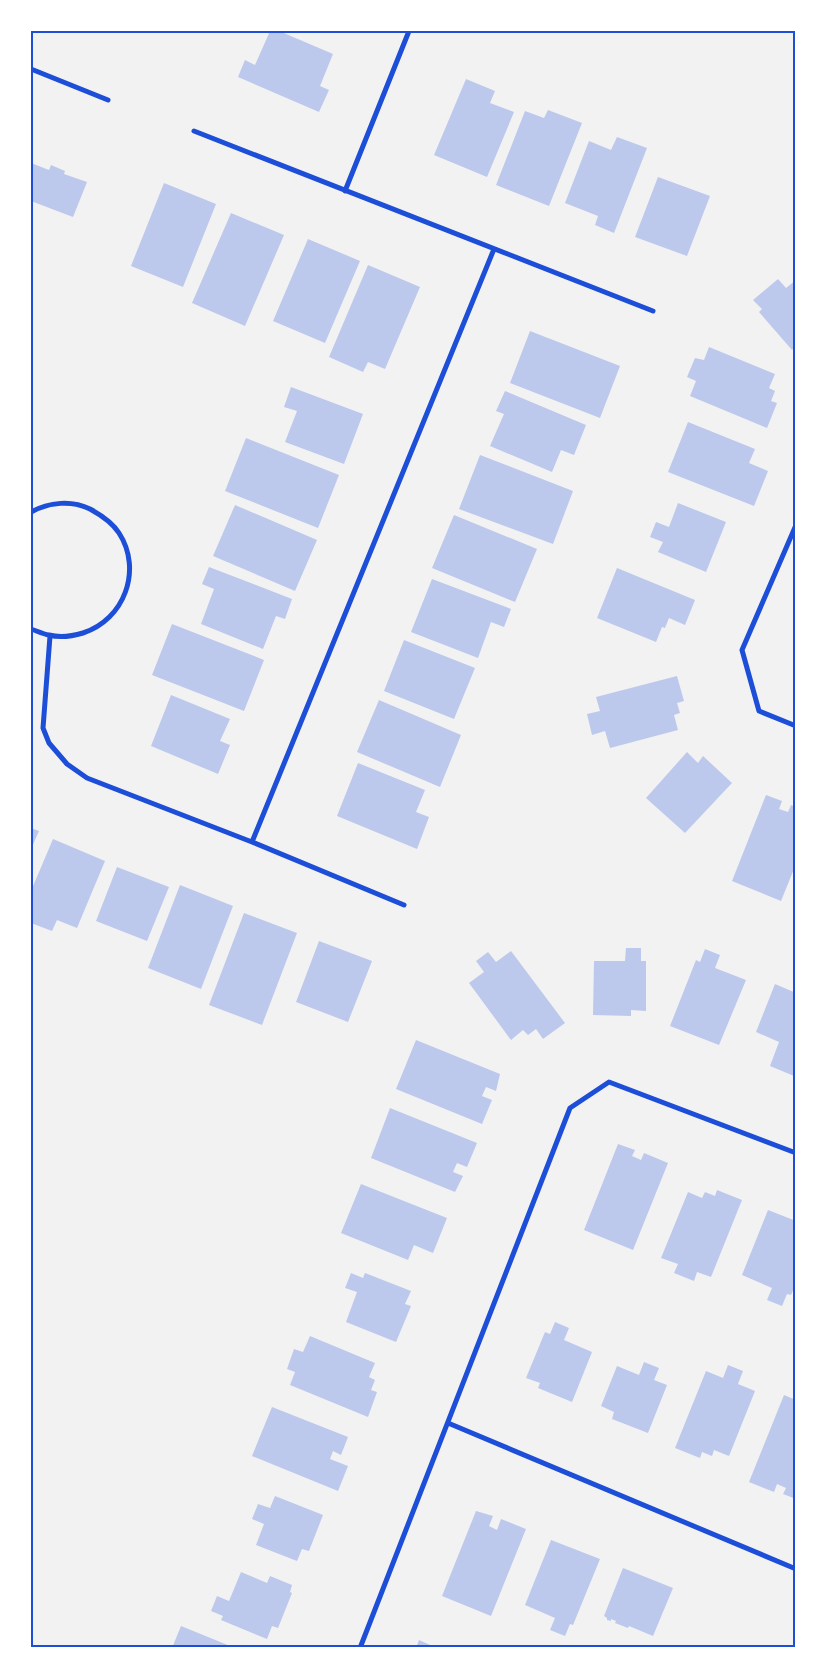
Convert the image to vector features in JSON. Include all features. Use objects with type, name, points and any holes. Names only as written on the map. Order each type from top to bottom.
[{"type":"street","points":[[345,190],[409,31]]},
{"type":"street","points":[[31,69],[108,100]]},
{"type":"street","points":[[194,132],[653,311]]},
{"type":"street","points":[[252,842],[494,249]]},
{"type":"street","points":[[31,512],[41,506],[62,503],[84,506],[104,517],[119,534],[128,554],[130,576],[124,598],[112,616],[94,630],[73,636],[50,636],[31,629]]},
{"type":"street","points":[[796,525],[742,650],[759,711],[796,726]]},
{"type":"street","points":[[50,636],[42,728],[49,743],[67,764],[87,778],[252,842],[404,905]]},
{"type":"street","points":[[360,1648],[570,1108],[609,1082],[796,1153]]},
{"type":"street","points":[[448,1423],[796,1569]]},
{"type":"building","points":[[270,31],[279,31],[333,54],[320,86],[329,90],[319,112],[238,77],[245,60],[255,65]]},
{"type":"building","points":[[466,79],[495,91],[490,103],[514,112],[487,177],[434,155]]},
{"type":"building","points":[[548,110],[582,123],[549,206],[496,185],[525,111],[544,118]]},
{"type":"building","points":[[617,137],[647,148],[614,233],[595,225],[598,216],[565,203],[589,141],[611,150]]},
{"type":"building","points":[[31,163],[49,170],[51,165],[65,171],[64,174],[87,182],[73,217],[31,201]]},
{"type":"building","points":[[658,177],[710,196],[687,256],[635,237]]},
{"type":"building","points":[[164,183],[216,204],[183,287],[131,266]]},
{"type":"building","points":[[231,213],[284,235],[245,326],[192,303]]},
{"type":"building","points":[[308,239],[360,261],[325,343],[273,321]]},
{"type":"building","points":[[368,265],[420,287],[385,369],[368,362],[363,372],[329,357]]},
{"type":"building","points":[[778,279],[786,288],[796,280],[796,346],[792,350],[759,312],[762,309],[753,300]]},
{"type":"building","points":[[530,331],[620,366],[600,418],[510,383]]},
{"type":"building","points":[[709,347],[775,374],[769,388],[775,391],[771,401],[777,403],[767,428],[690,396],[696,381],[687,377],[695,358],[704,360]]},
{"type":"building","points":[[291,387],[363,414],[344,464],[285,442],[297,411],[284,407]]},
{"type":"building","points":[[505,391],[586,425],[574,455],[561,450],[552,472],[490,446],[504,414],[496,411]]},
{"type":"building","points":[[688,422],[755,449],[749,463],[768,471],[754,506],[668,472]]},
{"type":"building","points":[[246,438],[339,475],[318,528],[225,491]]},
{"type":"building","points":[[480,455],[573,491],[553,544],[459,509]]},
{"type":"building","points":[[678,503],[726,522],[706,572],[658,552],[663,542],[650,537],[656,522],[669,527]]},
{"type":"building","points":[[235,505],[317,540],[295,591],[213,556]]},
{"type":"building","points":[[454,515],[537,549],[515,602],[432,568]]},
{"type":"building","points":[[209,567],[292,599],[285,619],[276,616],[263,649],[201,624],[214,589],[202,584]]},
{"type":"building","points":[[617,568],[695,600],[685,625],[669,618],[665,628],[662,627],[656,642],[597,618]]},
{"type":"building","points":[[432,579],[511,609],[504,627],[491,622],[478,658],[411,632]]},
{"type":"building","points":[[172,624],[264,660],[244,711],[152,675]]},
{"type":"building","points":[[404,640],[475,668],[454,719],[384,691]]},
{"type":"building","points":[[677,676],[684,701],[677,703],[680,713],[674,715],[678,730],[610,748],[605,731],[592,735],[587,714],[600,711],[596,697]]},
{"type":"building","points":[[171,695],[230,719],[220,741],[230,745],[218,774],[151,746]]},
{"type":"building","points":[[379,700],[461,735],[440,787],[357,752]]},
{"type":"building","points":[[687,752],[698,763],[703,756],[732,783],[685,833],[646,798]]},
{"type":"building","points":[[358,763],[425,790],[416,812],[429,817],[417,849],[337,816]]},
{"type":"building","points":[[766,795],[782,801],[779,809],[788,812],[791,805],[796,807],[796,864],[781,901],[732,881]]},
{"type":"building","points":[[31,828],[39,831],[31,849]]},
{"type":"building","points":[[53,839],[105,861],[77,928],[57,920],[52,931],[31,923],[31,891]]},
{"type":"building","points":[[117,867],[169,887],[147,941],[96,921]]},
{"type":"building","points":[[180,885],[233,906],[201,989],[148,968]]},
{"type":"building","points":[[244,913],[297,933],[262,1025],[209,1005]]},
{"type":"building","points":[[319,941],[372,961],[348,1022],[296,1002]]},
{"type":"building","points":[[626,948],[641,948],[641,961],[646,961],[646,1011],[631,1010],[631,1016],[593,1015],[594,961],[625,961]]},
{"type":"building","points":[[705,949],[720,955],[715,968],[746,980],[719,1045],[670,1026],[696,960],[700,962]]},
{"type":"building","points":[[511,951],[565,1023],[543,1039],[536,1029],[528,1035],[523,1030],[511,1040],[469,983],[484,972],[476,961],[488,952],[496,962]]},
{"type":"building","points":[[775,984],[796,993],[796,1073],[794,1076],[770,1066],[779,1042],[756,1032]]},
{"type":"building","points":[[416,1040],[500,1074],[496,1091],[486,1087],[482,1096],[492,1100],[482,1124],[396,1089]]},
{"type":"building","points":[[390,1108],[477,1143],[467,1167],[457,1163],[453,1172],[463,1176],[455,1192],[371,1158]]},
{"type":"building","points":[[618,1144],[635,1150],[632,1156],[641,1160],[644,1153],[668,1163],[633,1250],[584,1230]]},
{"type":"building","points":[[361,1184],[447,1218],[433,1253],[414,1245],[408,1260],[341,1233]]},
{"type":"building","points":[[717,1190],[742,1200],[711,1277],[697,1272],[694,1281],[674,1273],[678,1264],[661,1258],[688,1192],[702,1198],[705,1192],[715,1196]]},
{"type":"building","points":[[768,1210],[796,1221],[796,1283],[791,1295],[787,1294],[782,1306],[767,1300],[772,1288],[742,1275]]},
{"type":"building","points":[[351,1273],[363,1278],[365,1273],[411,1291],[405,1304],[411,1306],[396,1342],[346,1322],[357,1292],[345,1288]]},
{"type":"building","points":[[555,1322],[569,1328],[564,1340],[592,1352],[572,1402],[538,1388],[540,1383],[526,1378],[545,1332],[550,1334]]},
{"type":"building","points":[[310,1336],[375,1363],[369,1377],[375,1380],[371,1390],[377,1392],[368,1417],[290,1385],[295,1372],[287,1369],[294,1349],[303,1352]]},
{"type":"building","points":[[644,1362],[659,1368],[654,1380],[667,1385],[648,1433],[612,1419],[614,1412],[601,1406],[617,1366],[639,1375]]},
{"type":"building","points":[[728,1365],[743,1371],[738,1384],[755,1391],[729,1456],[714,1450],[712,1456],[702,1452],[700,1458],[675,1448],[706,1371],[723,1378]]},
{"type":"building","points":[[784,1395],[796,1400],[796,1499],[783,1494],[786,1488],[777,1484],[774,1492],[749,1482]]},
{"type":"building","points":[[272,1407],[348,1437],[341,1455],[333,1451],[330,1459],[348,1466],[338,1491],[252,1456]]},
{"type":"building","points":[[275,1496],[323,1515],[309,1551],[302,1549],[297,1561],[256,1545],[264,1524],[252,1519],[258,1504],[270,1508]]},
{"type":"building","points":[[476,1511],[493,1516],[489,1526],[497,1530],[501,1519],[526,1529],[491,1616],[442,1596]]},
{"type":"building","points":[[551,1540],[600,1559],[573,1625],[570,1624],[565,1636],[550,1630],[555,1618],[525,1605]]},
{"type":"building","points":[[623,1568],[673,1588],[653,1636],[629,1626],[628,1628],[615,1623],[616,1621],[611,1619],[611,1621],[607,1620],[604,1616]]},
{"type":"building","points":[[241,1572],[267,1583],[270,1576],[292,1585],[290,1592],[292,1593],[278,1628],[272,1626],[267,1639],[221,1620],[223,1616],[211,1611],[217,1596],[229,1601]]},
{"type":"building","points":[[181,1626],[235,1648],[172,1648]]},
{"type":"building","points":[[419,1640],[437,1648],[416,1648]]}]
